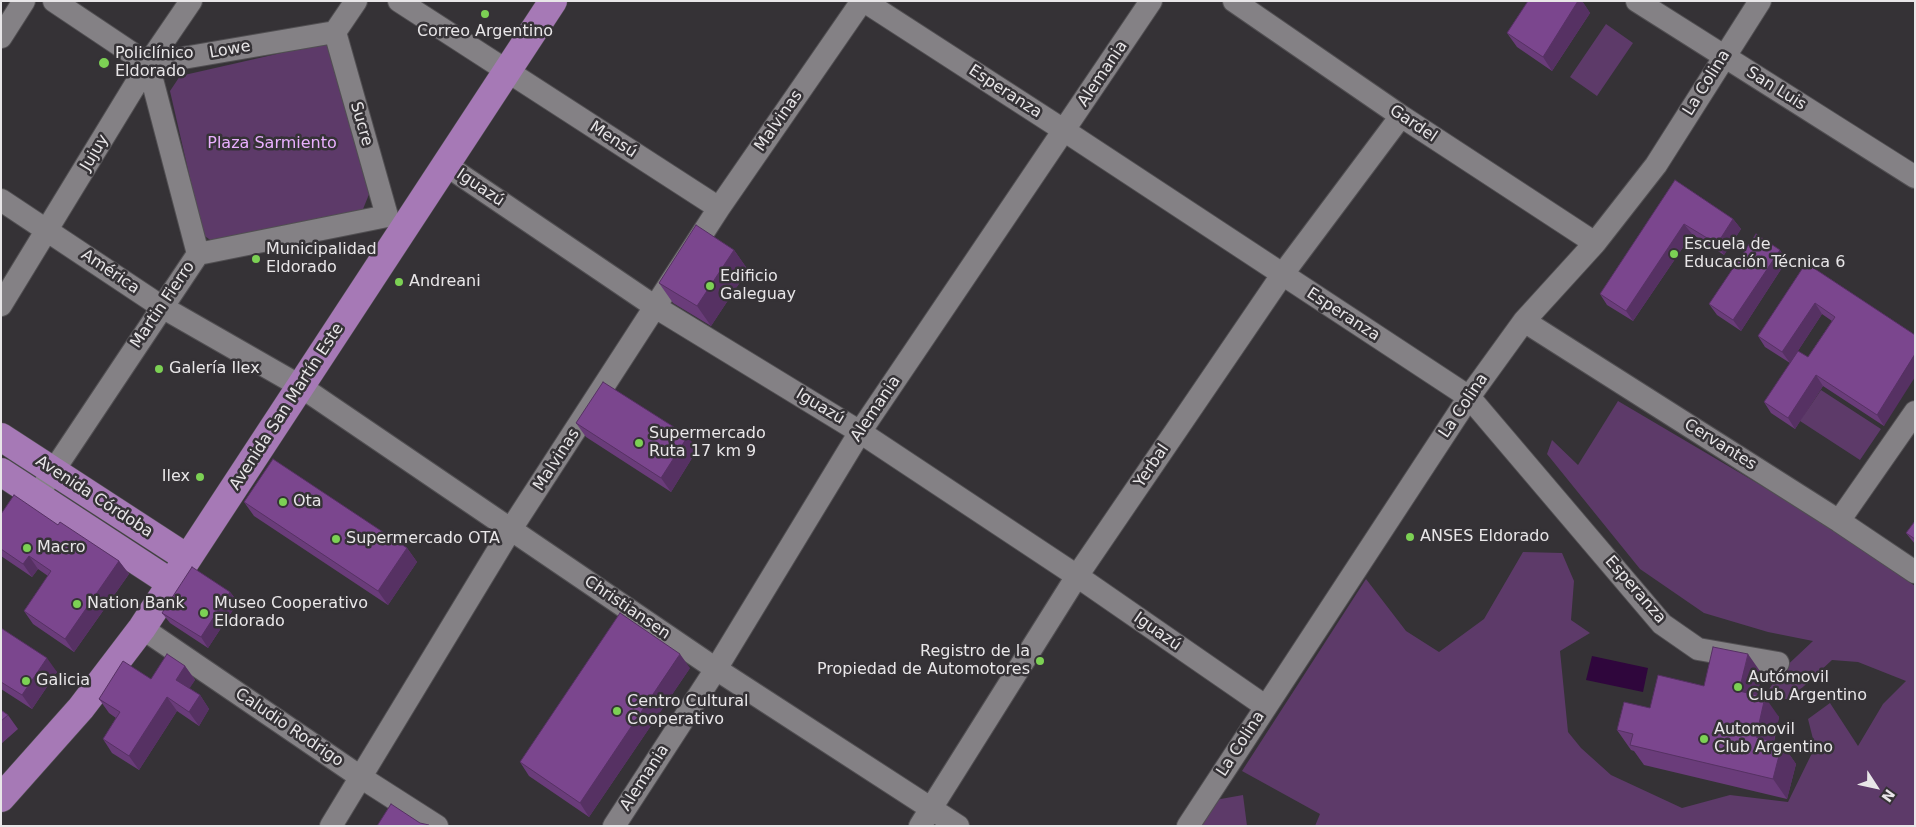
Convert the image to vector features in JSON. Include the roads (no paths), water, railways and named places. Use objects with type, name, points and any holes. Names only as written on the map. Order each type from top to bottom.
[{"type":"main road","name":"Avenida San Martín Este","points":[[1,798],[81,708],[142,628],[300,386],[396,221],[446,165],[553,1]]},
{"type":"main road","name":"Avenida Córdoba","points":[[1,437],[187,558]]},
{"type":"main road","name":"Avenida Córdoba","points":[[1,472],[171,583]]},
{"type":"street","points":[[1,37],[24,1]]},
{"type":"street","points":[[54,1],[148,64]]},
{"type":"street","name":"Jujuy","points":[[1,305],[48,231],[148,64],[191,1]]},
{"type":"street","points":[[335,32],[356,1]]},
{"type":"street","name":"Mensú","points":[[399,1],[719,208]]},
{"type":"street","name":"Esperanza","points":[[863,1],[1065,131],[1469,397],[1662,624],[1698,649],[1778,663]]},
{"type":"street","name":"Malvinas","points":[[331,826],[362,778],[511,530],[657,308],[719,208],[863,1]]},
{"type":"street","name":"Alemania","points":[[614,826],[716,669],[860,432],[1151,1]]},
{"type":"street","name":"Gardel","points":[[1234,1],[1401,116],[1595,243]]},
{"type":"street","name":"San Luis","points":[[1637,1],[1915,177]]},
{"type":"street","name":"La Colina","points":[[1188,826],[1469,397],[1524,322],[1595,243],[1656,165],[1760,1]]},
{"type":"street","name":"Lowe","points":[[148,64],[335,32]]},
{"type":"street","name":"Sucre","points":[[335,32],[396,221]]},
{"type":"street","name":"Martin Fierro","points":[[38,496],[198,254],[148,64]]},
{"type":"street","name":"Yerbal","points":[[926,817],[1077,576],[1282,275],[1401,116]]},
{"type":"street","name":"Iguazú","points":[[446,165],[657,308],[860,432],[1077,576],[1265,706]]},
{"type":"street","name":"América","points":[[1,200],[162,307],[300,386]]},
{"type":"street","points":[[198,254],[396,221]]},
{"type":"street","name":"Cervantes","points":[[1524,322],[1839,521],[1915,572]]},
{"type":"street","name":"Christiansen","points":[[300,386],[716,669],[926,817],[958,826]]},
{"type":"street","points":[[1839,521],[1915,412]]},
{"type":"street","name":"Caludio Rodrigo","points":[[142,628],[362,778],[437,826]]},
{"type":"place","name":"Correo Argentino","points":[[485,14]]},
{"type":"place","name":"Policlínico Eldorado","points":[[104,63]]},
{"type":"place","name":"Escuela de Educación Técnica 6","points":[[1674,254]]},
{"type":"place","name":"Municipalidad Eldorado","points":[[256,259]]},
{"type":"place","name":"Andreani","points":[[399,282]]},
{"type":"place","name":"Edificio Galeguay","points":[[710,286]]},
{"type":"place","name":"Galería Ilex","points":[[159,369]]},
{"type":"place","name":"Supermercado Ruta 17 km 9","points":[[639,443]]},
{"type":"place","name":"Ilex","points":[[200,477]]},
{"type":"place","name":"Ota","points":[[283,502]]},
{"type":"place","name":"ANSES Eldorado","points":[[1410,537]]},
{"type":"place","name":"Supermercado OTA","points":[[336,539]]},
{"type":"place","name":"Macro","points":[[27,548]]},
{"type":"place","name":"Nation Bank","points":[[77,604]]},
{"type":"place","name":"Museo Cooperativo Eldorado","points":[[204,613]]},
{"type":"place","name":"Registro de la Propiedad de Automotores","points":[[1040,661]]},
{"type":"place","name":"Galicia","points":[[26,681]]},
{"type":"place","name":"Autómovil Club Argentino","points":[[1738,687]]},
{"type":"place","name":"Centro Cultural Cooperativo","points":[[617,711]]},
{"type":"place","name":"Automovil Club Argentino","points":[[1704,739]]},
{"type":"park label","name":"Plaza Sarmiento","points":[[272,144]]}]
